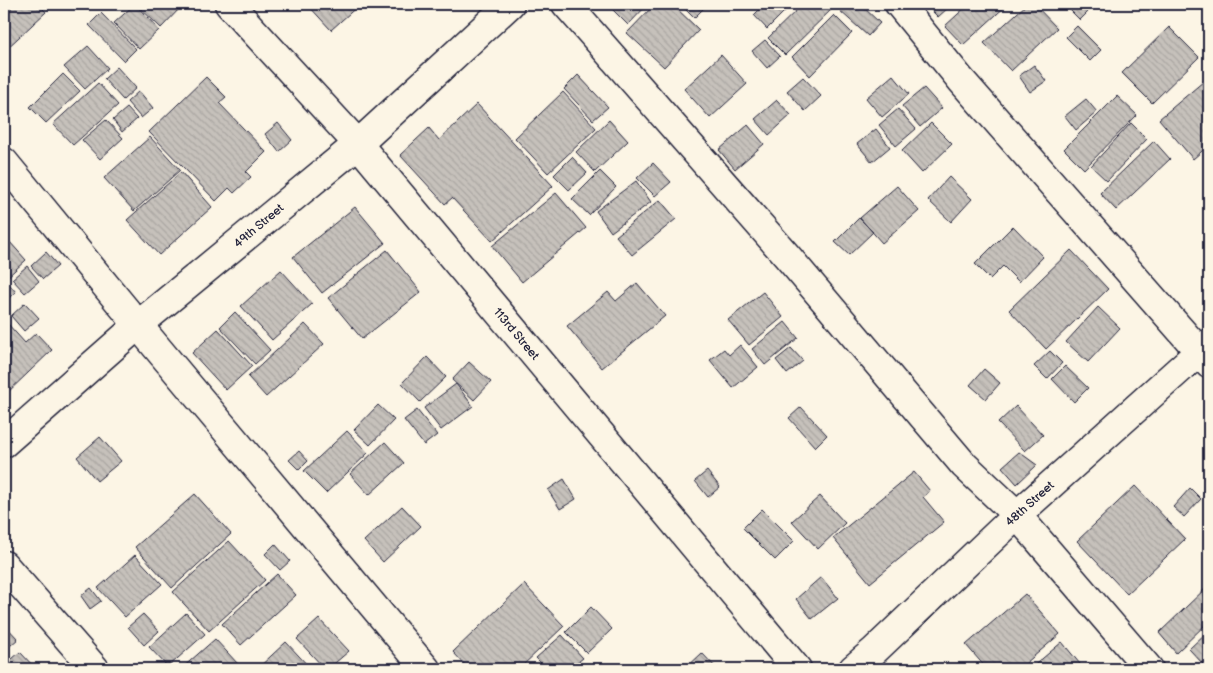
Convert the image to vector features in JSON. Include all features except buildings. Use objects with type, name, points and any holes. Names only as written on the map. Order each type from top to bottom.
[{"type":"street","name":"113rd Street","points":[[229,4],[358,144],[797,669]]},
{"type":"street","name":"49th Street","points":[[4,443],[138,325],[358,144],[510,4]]},
{"type":"street","points":[[566,4],[781,249],[964,465],[1018,516],[1149,669]]},
{"type":"street","points":[[899,4],[960,80],[1206,353]]},
{"type":"street","points":[[4,162],[426,669]]},
{"type":"street","name":"48th Street","points":[[853,669],[1018,516],[1206,353]]},
{"type":"street","points":[[4,565],[95,669]]}]
